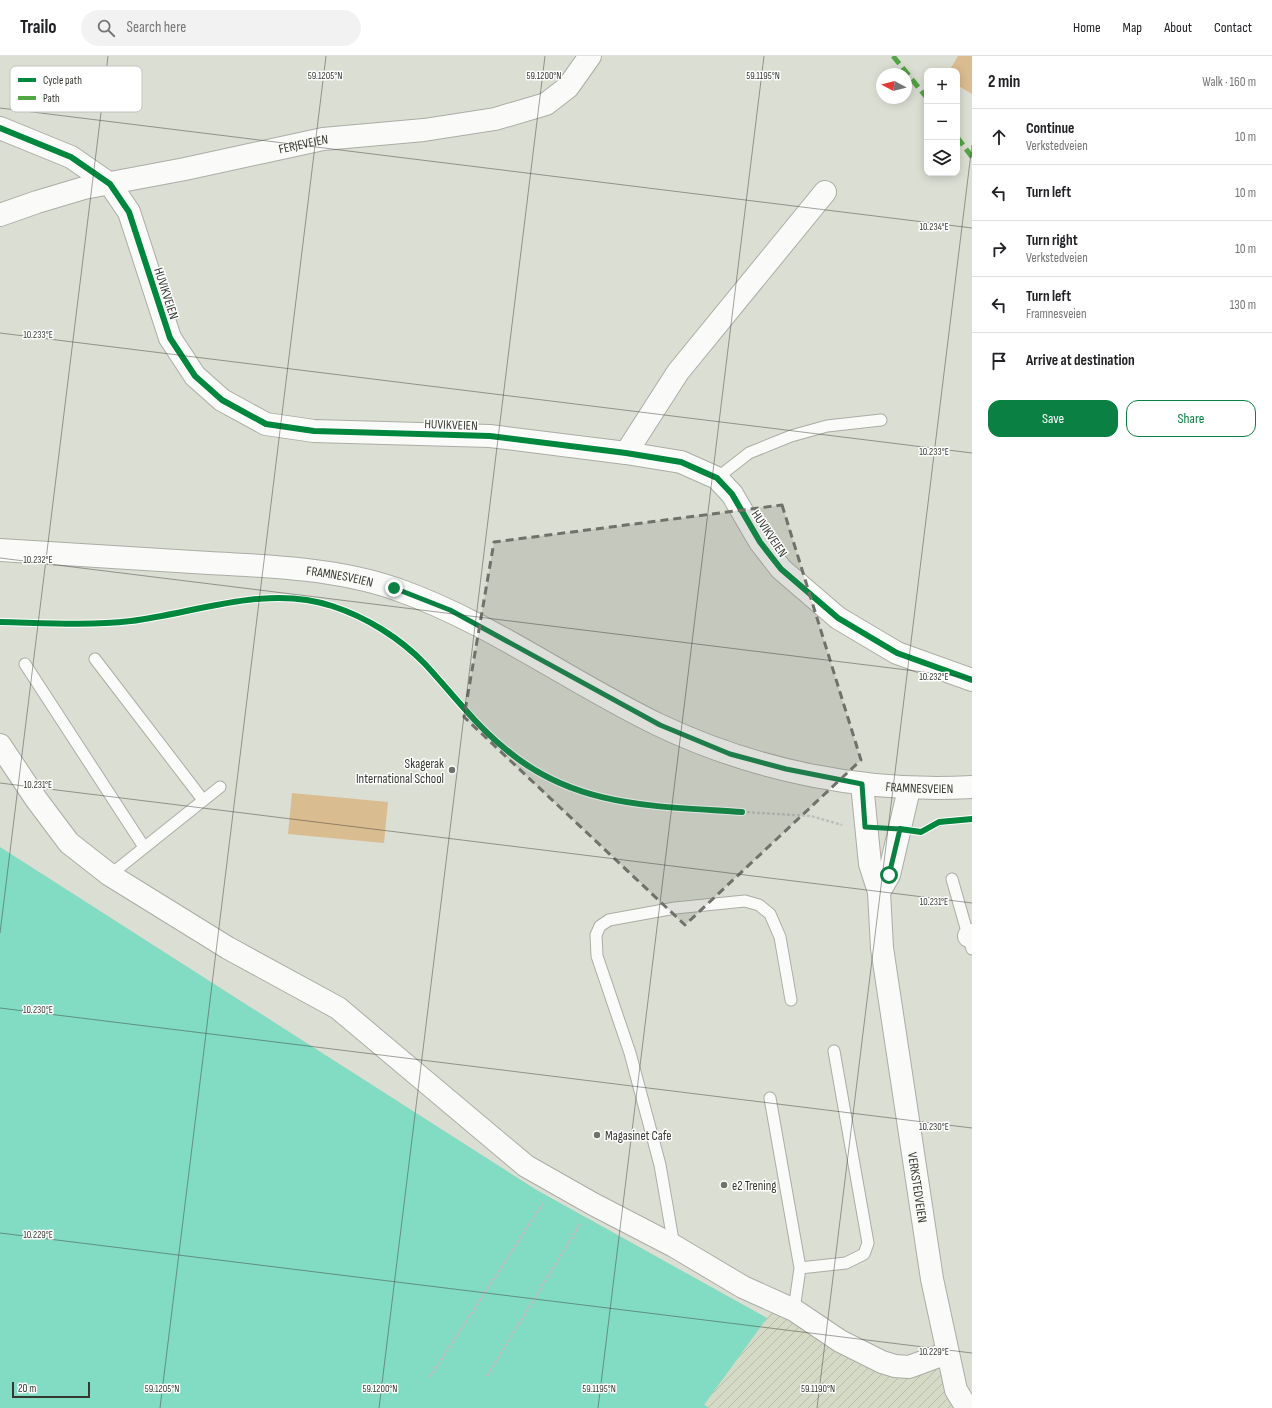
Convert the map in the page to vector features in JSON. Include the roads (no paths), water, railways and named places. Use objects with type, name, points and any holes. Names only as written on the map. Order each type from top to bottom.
[{"type":"street","name":"FERJEVEIEN","points":[[0,216],[77,190],[323,139],[424,130],[495,119],[546,104],[568,87],[590,56]]},
{"type":"street","name":"HUVIKVEIEN","points":[[0,128],[71,157],[110,184],[129,212],[170,338],[195,376],[222,400],[266,424],[314,431],[490,436],[626,453],[681,462],[717,478],[732,494],[760,542],[781,569],[838,618],[897,653],[972,680]]},
{"type":"street","points":[[626,453],[678,372],[825,192]]},
{"type":"street","name":"FRAMNESVEIEN","points":[[0,550],[260,566],[340,576],[394,588],[450,610],[660,725],[730,754],[786,769],[862,784],[909,788],[972,787]]},
{"type":"street","points":[[0,745],[36,799],[69,842],[110,874],[228,948],[338,1008],[526,1166],[593,1204],[674,1246],[743,1288],[794,1310],[840,1341],[888,1364],[909,1367],[947,1353]]},
{"type":"street","name":"VERKSTEDVEIEN","points":[[862,784],[865,827],[870,864],[879,892],[882,948],[901,1083],[932,1279],[956,1390],[967,1408]]},
{"type":"street","points":[[879,892],[889,875],[909,788]]},
{"type":"lane","points":[[717,478],[750,453],[791,436],[827,426],[881,420]]},
{"type":"lane","points":[[95,659],[203,800]]},
{"type":"lane","points":[[25,664],[144,847]]},
{"type":"lane","points":[[110,874],[220,787]]},
{"type":"lane","points":[[952,879],[971,940]]},
{"type":"lane","points":[[674,1246],[660,1165],[630,1053],[597,956],[596,935],[600,926],[609,920],[675,908],[745,901],[759,905],[770,914],[780,937],[791,1000]]},
{"type":"lane","points":[[800,1268],[846,1263],[864,1254],[868,1243],[834,1051]]},
{"type":"lane","points":[[770,1098],[800,1268],[794,1310]]},
{"type":"place","name":"Skagerak International School","points":[[452,770]]},
{"type":"place","name":"Magasinet Cafe","points":[[597,1135]]},
{"type":"place","name":"e2 Trening","points":[[724,1185]]}]
